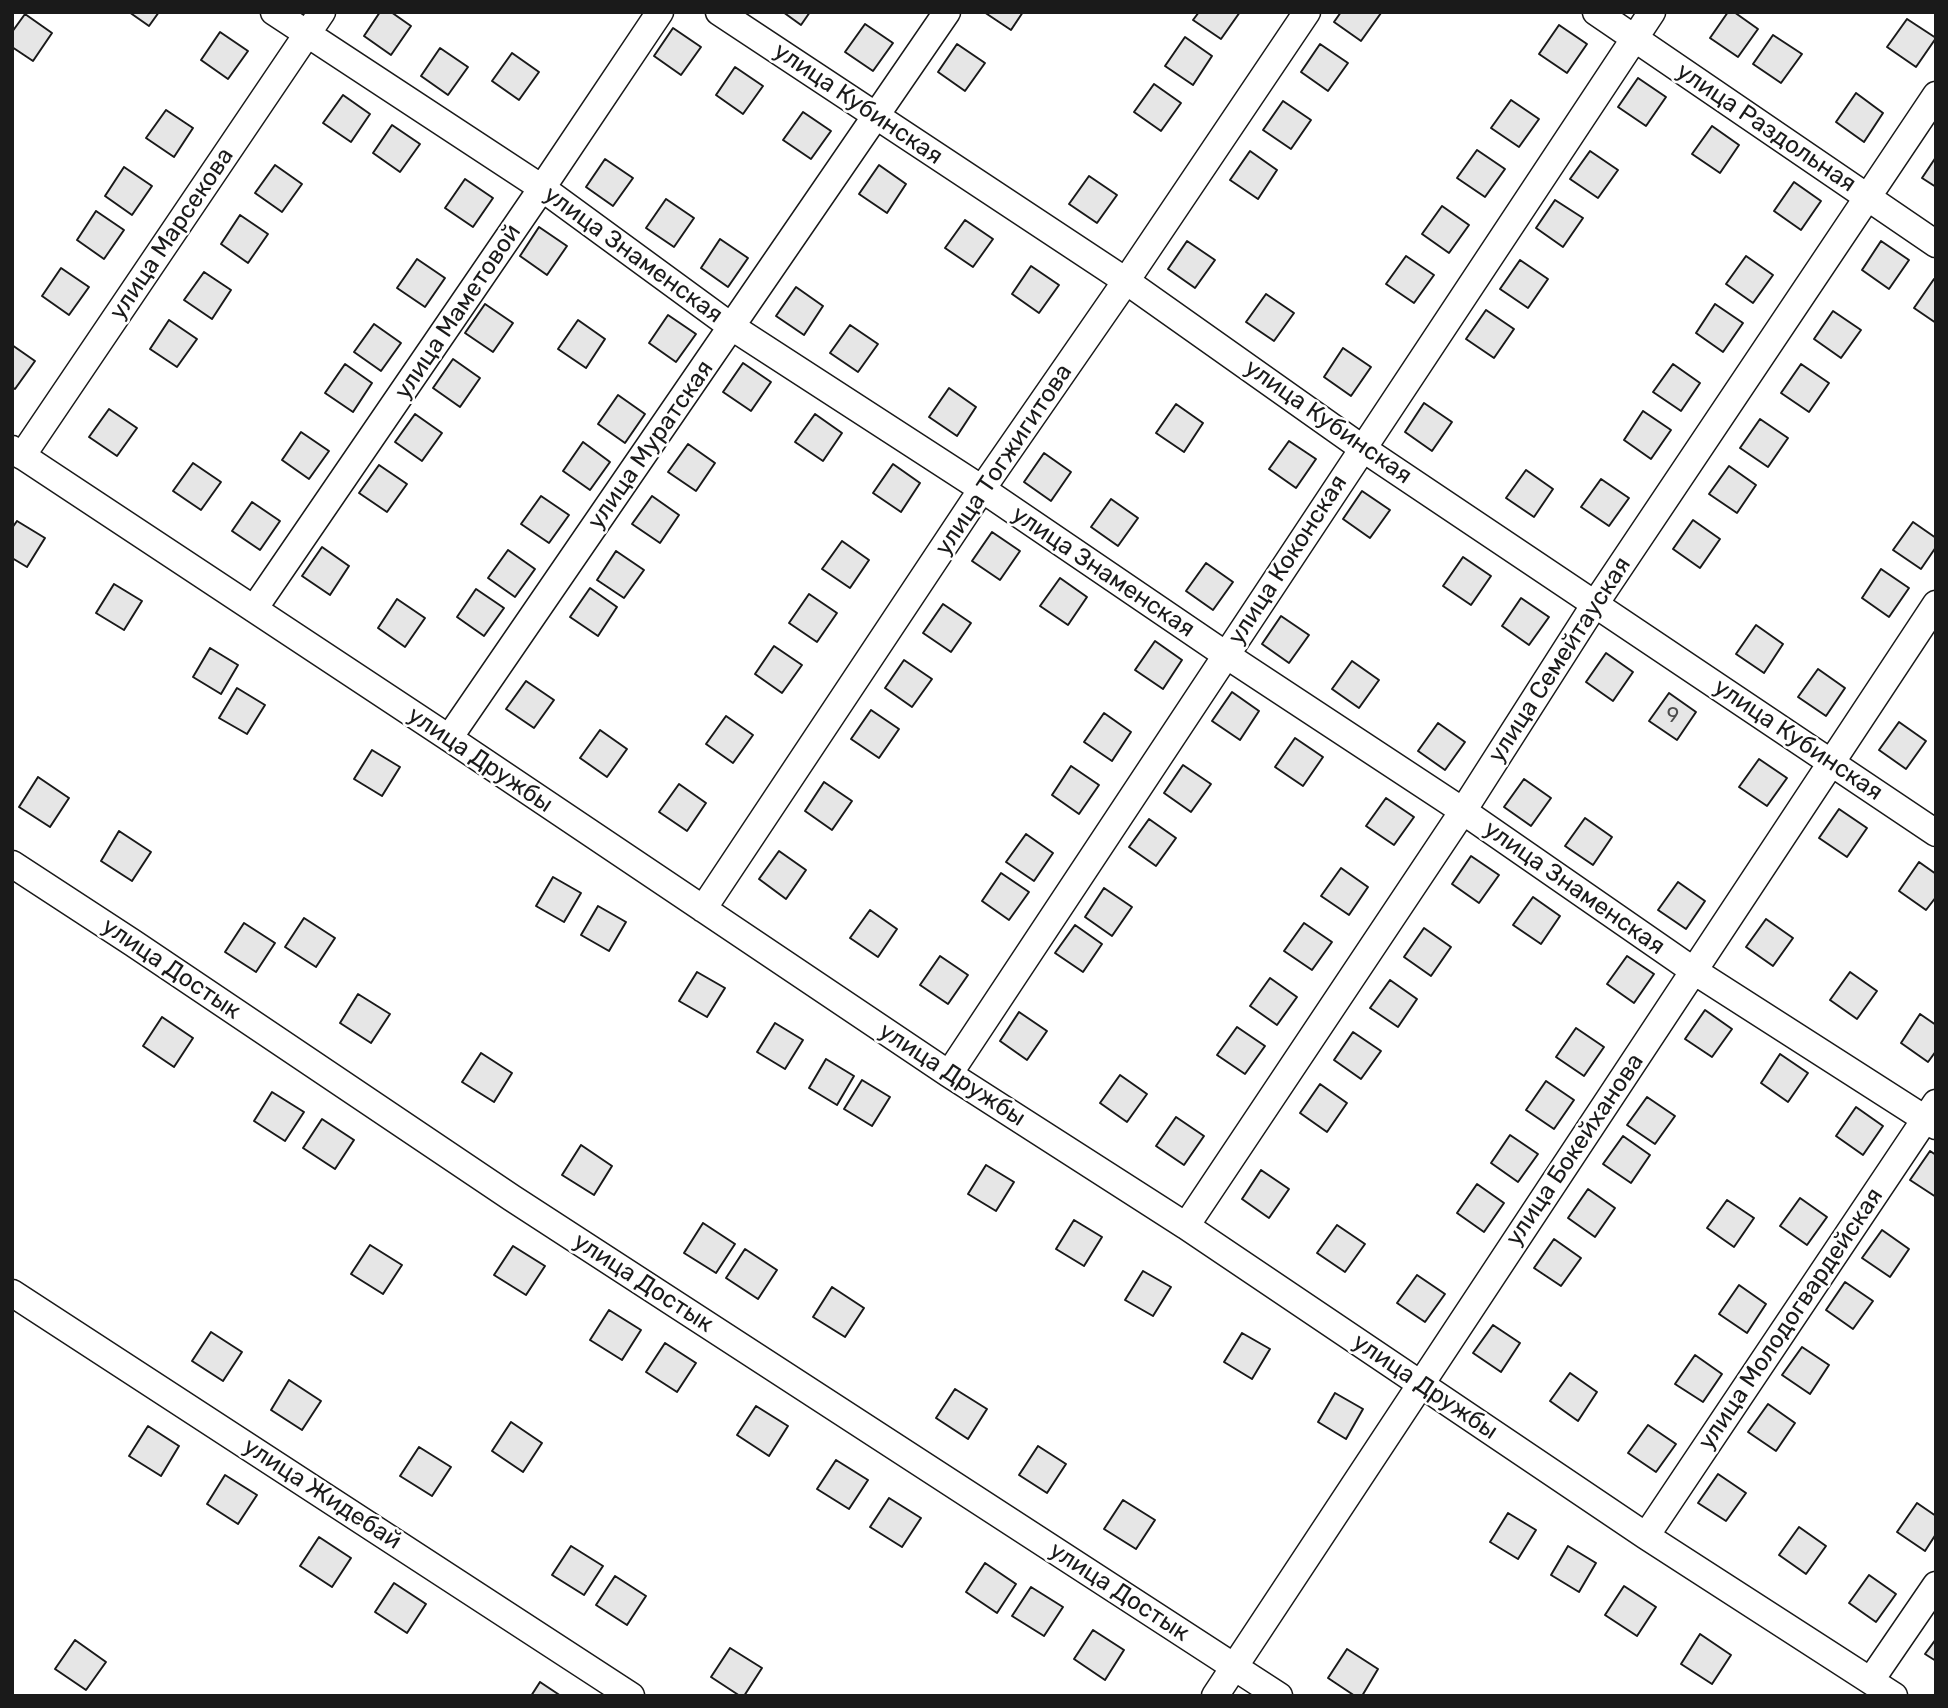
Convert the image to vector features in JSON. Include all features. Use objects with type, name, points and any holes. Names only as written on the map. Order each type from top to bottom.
[{"type":"street","name":"улица Знаменская","points":[[274,12],[542,188],[732,327],[982,489],[1462,811],[1694,971],[1932,1116]]},
{"type":"street","name":"улица Марсекова","points":[[17,452],[322,12]]},
{"type":"street","name":"улица Маметовой","points":[[254,609],[660,12]]},
{"type":"street","name":"улица Кубинская","points":[[719,12],[1126,281],[1362,448],[1936,833]]},
{"type":"street","name":"улица Муратская","points":[[449,738],[947,12]]},
{"type":"street","name":"улица Тогжигитова","points":[[703,909],[982,489],[1307,12]]},
{"type":"street","name":"улица Раздольная","points":[[1596,12],[1936,244]]},
{"type":"street","name":"улица Коконская","points":[[949,1074],[1652,12]]},
{"type":"street","name":"улица Семейтауская","points":[[1186,1226],[1462,811],[1595,604],[1936,95]]},
{"type":"street","name":"улица Дружбы","points":[[17,452],[949,1074],[1186,1226],[1646,1536],[1894,1696]]},
{"type":"street","name":"улица Бокейханова","points":[[1215,1696],[1936,604]]},
{"type":"street","name":"улица Достык","points":[[12,864],[512,1198],[1279,1696]]},
{"type":"street","name":"улица Молодогвардейская","points":[[1646,1536],[1932,1116]]},
{"type":"street","name":"улица Жидебай","points":[[12,1293],[631,1696]]},
{"type":"street","points":[[1871,1680],[1936,1585]]},
{"type":"building","points":[[129,12],[159,12],[149,26]]},
{"type":"building","points":[[380,12],[391,12],[411,26],[391,55],[364,36]]},
{"type":"building","points":[[783,12],[810,12],[801,25]]},
{"type":"building","points":[[984,12],[1023,12],[1011,30]]},
{"type":"building","points":[[1199,12],[1240,12],[1221,39],[1193,20]]},
{"type":"building","points":[[1341,12],[1381,13],[1361,41],[1334,22]]},
{"type":"building","points":[[1728,12],[1734,12],[1758,29],[1738,57],[1710,38]]},
{"type":"building","points":[[25,14],[52,33],[33,61],[12,47],[12,32]]},
{"type":"building","points":[[1907,19],[1936,38],[1916,67],[1887,47]]},
{"type":"building","points":[[865,24],[893,43],[873,71],[845,52]]},
{"type":"building","points":[[1559,25],[1587,44],[1567,73],[1539,54]]},
{"type":"building","points":[[673,28],[701,47],[681,75],[654,56]]},
{"type":"building","points":[[220,32],[248,51],[228,79],[201,60]]},
{"type":"building","points":[[1773,35],[1802,54],[1781,83],[1753,64]]},
{"type":"building","points":[[1185,37],[1212,56],[1193,85],[1165,66]]},
{"type":"building","points":[[957,44],[985,63],[965,91],[938,72]]},
{"type":"building","points":[[1320,44],[1348,63],[1328,91],[1301,72]]},
{"type":"building","points":[[440,48],[468,67],[448,95],[421,76]]},
{"type":"building","points":[[512,53],[539,72],[519,100],[492,81]]},
{"type":"building","points":[[735,67],[763,86],[743,114],[716,95]]},
{"type":"building","points":[[1638,78],[1666,97],[1646,126],[1618,107]]},
{"type":"building","points":[[1154,84],[1181,103],[1161,131],[1134,112]]},
{"type":"building","points":[[1856,93],[1883,113],[1864,142],[1836,122]]},
{"type":"building","points":[[343,95],[370,114],[351,142],[323,123]]},
{"type":"building","points":[[1511,100],[1539,119],[1519,147],[1491,128]]},
{"type":"building","points":[[1283,101],[1311,120],[1291,149],[1263,130]]},
{"type":"building","points":[[166,110],[193,128],[174,157],[146,138]]},
{"type":"building","points":[[803,112],[831,131],[811,159],[783,140]]},
{"type":"building","points":[[392,125],[420,144],[400,172],[373,153]]},
{"type":"building","points":[[1712,126],[1739,145],[1720,173],[1692,154]]},
{"type":"building","points":[[1477,150],[1505,169],[1485,197],[1457,178]]},
{"type":"building","points":[[1250,151],[1277,170],[1258,199],[1230,180]]},
{"type":"building","points":[[1590,151],[1618,170],[1598,198],[1570,179]]},
{"type":"building","points":[[1936,157],[1936,187],[1922,178]]},
{"type":"building","points":[[605,159],[633,178],[613,206],[586,187]]},
{"type":"building","points":[[275,165],[302,184],[282,212],[255,193]]},
{"type":"building","points":[[879,165],[906,184],[887,213],[859,194]]},
{"type":"building","points":[[124,167],[152,186],[132,215],[105,196]]},
{"type":"building","points":[[1089,176],[1117,195],[1097,223],[1069,204]]},
{"type":"building","points":[[465,179],[493,198],[473,227],[445,208]]},
{"type":"building","points":[[1794,182],[1821,201],[1801,230],[1774,211]]},
{"type":"building","points":[[666,199],[694,218],[674,247],[646,228]]},
{"type":"building","points":[[1555,200],[1583,218],[1563,247],[1536,228]]},
{"type":"building","points":[[1442,206],[1469,225],[1449,253],[1422,234]]},
{"type":"building","points":[[96,211],[124,230],[104,259],[77,240]]},
{"type":"building","points":[[240,215],[268,234],[248,263],[221,244]]},
{"type":"building","points":[[965,220],[993,239],[973,267],[945,248]]},
{"type":"building","points":[[539,227],[567,246],[547,275],[520,256]]},
{"type":"building","points":[[720,239],[748,258],[728,287],[701,268]]},
{"type":"building","points":[[1187,241],[1215,260],[1195,288],[1168,269]]},
{"type":"building","points":[[1881,241],[1909,260],[1889,289],[1862,270]]},
{"type":"building","points":[[1406,256],[1434,275],[1414,303],[1386,284]]},
{"type":"building","points":[[1746,256],[1773,275],[1753,303],[1726,284]]},
{"type":"building","points":[[417,259],[445,278],[425,307],[397,288]]},
{"type":"building","points":[[1520,260],[1548,279],[1528,308],[1500,289]]},
{"type":"building","points":[[1031,266],[1059,285],[1039,313],[1012,294]]},
{"type":"building","points":[[61,268],[89,287],[69,315],[42,296]]},
{"type":"building","points":[[204,272],[231,290],[212,319],[184,300]]},
{"type":"building","points":[[1934,279],[1936,280],[1936,323],[1914,308]]},
{"type":"building","points":[[796,287],[823,306],[804,335],[776,316]]},
{"type":"building","points":[[1266,294],[1294,313],[1274,341],[1246,322]]},
{"type":"building","points":[[485,304],[513,323],[493,352],[465,333]]},
{"type":"building","points":[[1715,304],[1743,323],[1723,352],[1696,333]]},
{"type":"building","points":[[1486,310],[1514,329],[1494,358],[1466,339]]},
{"type":"building","points":[[1833,311],[1861,330],[1841,358],[1814,339]]},
{"type":"building","points":[[668,315],[696,334],[676,362],[649,343]]},
{"type":"building","points":[[169,320],[197,339],[177,367],[150,349]]},
{"type":"building","points":[[578,320],[605,339],[586,368],[558,349]]},
{"type":"building","points":[[374,324],[401,343],[381,371],[354,352]]},
{"type":"building","points":[[850,325],[878,344],[858,372],[830,353]]},
{"type":"building","points":[[12,345],[35,361],[15,389],[12,387]]},
{"type":"building","points":[[1343,348],[1371,367],[1351,396],[1324,377]]},
{"type":"building","points":[[453,359],[480,378],[460,407],[433,388]]},
{"type":"building","points":[[743,363],[771,382],[751,411],[723,392]]},
{"type":"building","points":[[345,364],[372,383],[353,412],[325,393]]},
{"type":"building","points":[[1673,364],[1700,383],[1681,411],[1653,392]]},
{"type":"building","points":[[1801,364],[1829,383],[1809,412],[1781,393]]},
{"type":"building","points":[[949,388],[976,407],[957,436],[929,417]]},
{"type":"building","points":[[618,395],[645,414],[625,443],[598,424]]},
{"type":"building","points":[[1424,403],[1452,422],[1432,451],[1405,432]]},
{"type":"building","points":[[1176,404],[1203,423],[1184,452],[1156,433]]},
{"type":"building","points":[[109,409],[137,428],[117,456],[89,437]]},
{"type":"building","points":[[1643,411],[1671,430],[1651,459],[1624,440]]},
{"type":"building","points":[[415,414],[442,433],[422,461],[395,442]]},
{"type":"building","points":[[815,414],[842,433],[823,461],[795,442]]},
{"type":"building","points":[[1760,419],[1788,438],[1768,467],[1740,448]]},
{"type":"building","points":[[301,432],[329,451],[309,479],[282,460]]},
{"type":"building","points":[[1289,441],[1316,459],[1296,488],[1269,469]]},
{"type":"building","points":[[583,442],[610,462],[590,490],[563,471]]},
{"type":"building","points":[[688,444],[715,463],[696,491],[668,472]]},
{"type":"building","points":[[1044,453],[1071,472],[1051,501],[1024,482]]},
{"type":"building","points":[[193,463],[221,482],[201,510],[173,491]]},
{"type":"building","points":[[893,464],[920,483],[901,512],[873,493]]},
{"type":"building","points":[[379,465],[407,484],[387,512],[359,493]]},
{"type":"building","points":[[1729,466],[1756,485],[1737,513],[1709,494]]},
{"type":"building","points":[[1526,470],[1553,489],[1534,517],[1506,498]]},
{"type":"building","points":[[1601,479],[1629,498],[1609,526],[1581,507]]},
{"type":"building","points":[[1362,491],[1390,510],[1370,538],[1343,519]]},
{"type":"building","points":[[541,496],[569,515],[549,543],[521,524]]},
{"type":"building","points":[[652,496],[679,515],[660,543],[632,524]]},
{"type":"building","points":[[1111,499],[1138,518],[1118,546],[1091,527]]},
{"type":"building","points":[[252,502],[280,521],[260,550],[232,531]]},
{"type":"building","points":[[1693,520],[1720,539],[1700,568],[1673,549]]},
{"type":"building","points":[[17,521],[45,538],[27,567],[12,558],[12,528]]},
{"type":"building","points":[[1913,522],[1936,538],[1936,547],[1921,569],[1893,550]]},
{"type":"building","points":[[992,532],[1020,551],[1000,580],[972,561]]},
{"type":"building","points":[[842,541],[869,560],[850,588],[822,569]]},
{"type":"building","points":[[322,547],[349,566],[330,595],[302,576]]},
{"type":"building","points":[[508,550],[535,569],[515,597],[488,578]]},
{"type":"building","points":[[616,551],[644,570],[624,598],[597,580]]},
{"type":"building","points":[[1463,557],[1491,576],[1471,605],[1443,586]]},
{"type":"building","points":[[1206,563],[1233,582],[1213,610],[1186,591]]},
{"type":"building","points":[[1881,569],[1909,588],[1889,617],[1862,598]]},
{"type":"building","points":[[1060,578],[1087,597],[1068,625],[1040,606]]},
{"type":"building","points":[[114,584],[142,601],[124,630],[96,613]]},
{"type":"building","points":[[590,588],[617,607],[598,636],[570,617]]},
{"type":"building","points":[[476,589],[504,608],[484,636],[457,617]]},
{"type":"building","points":[[809,594],[837,613],[817,642],[789,623]]},
{"type":"building","points":[[1521,598],[1549,617],[1529,645],[1502,626]]},
{"type":"building","points":[[397,599],[425,618],[405,647],[378,628]]},
{"type":"building","points":[[943,604],[971,623],[951,652],[923,633]]},
{"type":"building","points":[[1281,616],[1309,635],[1289,663],[1262,644]]},
{"type":"building","points":[[1756,625],[1783,644],[1764,673],[1736,654]]},
{"type":"building","points":[[1155,641],[1182,660],[1163,689],[1135,670]]},
{"type":"building","points":[[774,646],[802,665],[782,693],[755,674]]},
{"type":"building","points":[[210,648],[238,665],[221,694],[193,677]]},
{"type":"building","points":[[1606,653],[1633,672],[1613,701],[1586,682]]},
{"type":"building","points":[[904,660],[932,679],[912,707],[885,688]]},
{"type":"building","points":[[1352,661],[1379,680],[1359,708],[1332,689]]},
{"type":"building","points":[[1818,669],[1845,688],[1826,716],[1798,697]]},
{"type":"building","points":[[526,681],[554,700],[534,728],[506,709]]},
{"type":"building","points":[[237,688],[265,705],[247,734],[219,718]]},
{"type":"building","points":[[1232,692],[1259,711],[1240,740],[1212,721]]},
{"type":"building","points":[[1669,693],[1696,712],[1677,740],[1649,721]]},
{"type":"building","points":[[871,710],[899,729],[879,758],[851,739]]},
{"type":"building","points":[[1104,713],[1131,732],[1112,761],[1084,742]]},
{"type":"building","points":[[726,716],[753,735],[733,763],[706,744]]},
{"type":"building","points":[[1899,722],[1926,741],[1906,769],[1879,750]]},
{"type":"building","points":[[1438,723],[1465,742],[1445,770],[1418,751]]},
{"type":"building","points":[[600,730],[627,749],[607,777],[580,758]]},
{"type":"building","points":[[1295,738],[1323,757],[1303,786],[1275,767]]},
{"type":"building","points":[[372,750],[400,767],[382,796],[354,779]]},
{"type":"building","points":[[1759,759],[1787,778],[1767,806],[1739,787]]},
{"type":"building","points":[[1183,765],[1211,784],[1191,812],[1164,793]]},
{"type":"building","points":[[1071,766],[1099,785],[1079,814],[1052,795]]},
{"type":"building","points":[[38,777],[69,798],[50,827],[19,807]]},
{"type":"building","points":[[1524,779],[1551,798],[1531,826],[1504,807]]},
{"type":"building","points":[[824,782],[852,801],[832,830],[805,811]]},
{"type":"building","points":[[679,784],[706,803],[687,831],[659,812]]},
{"type":"building","points":[[1386,798],[1414,817],[1394,845],[1366,826]]},
{"type":"building","points":[[1839,809],[1867,828],[1847,857],[1819,838]]},
{"type":"building","points":[[1585,818],[1612,837],[1593,865],[1565,846]]},
{"type":"building","points":[[1149,819],[1176,838],[1156,866],[1129,847]]},
{"type":"building","points":[[119,831],[151,852],[132,881],[101,861]]},
{"type":"building","points":[[1026,834],[1053,853],[1034,881],[1006,862]]},
{"type":"building","points":[[779,851],[806,870],[786,899],[759,879]]},
{"type":"building","points":[[1471,856],[1499,875],[1479,903],[1452,884]]},
{"type":"building","points":[[1919,862],[1936,874],[1936,897],[1926,910],[1899,891]]},
{"type":"building","points":[[1341,868],[1368,887],[1349,915],[1321,896]]},
{"type":"building","points":[[1001,873],[1029,892],[1009,920],[982,901]]},
{"type":"building","points":[[553,877],[581,893],[564,922],[536,906]]},
{"type":"building","points":[[1678,882],[1705,901],[1686,929],[1658,910]]},
{"type":"building","points":[[1104,888],[1132,907],[1112,936],[1085,917]]},
{"type":"building","points":[[1533,897],[1560,916],[1541,944],[1513,925]]},
{"type":"building","points":[[598,906],[626,922],[609,951],[581,935]]},
{"type":"building","points":[[870,910],[897,929],[878,957],[850,938]]},
{"type":"building","points":[[304,918],[335,938],[316,967],[285,947]]},
{"type":"building","points":[[1766,919],[1793,938],[1773,966],[1746,947]]},
{"type":"building","points":[[244,923],[275,943],[256,972],[225,952]]},
{"type":"building","points":[[1304,923],[1332,942],[1312,970],[1284,951]]},
{"type":"building","points":[[1075,925],[1102,944],[1083,972],[1055,953]]},
{"type":"building","points":[[1424,928],[1451,947],[1431,976],[1404,957]]},
{"type":"building","points":[[940,956],[968,975],[948,1004],[920,985]]},
{"type":"building","points":[[1627,956],[1654,974],[1634,1003],[1607,984]]},
{"type":"building","points":[[697,972],[725,988],[707,1017],[679,1001]]},
{"type":"building","points":[[1850,972],[1877,991],[1857,1019],[1830,1000]]},
{"type":"building","points":[[1270,978],[1297,997],[1277,1025],[1250,1006]]},
{"type":"building","points":[[1390,980],[1417,999],[1398,1027],[1370,1008]]},
{"type":"building","points":[[358,994],[390,1014],[371,1043],[340,1023]]},
{"type":"building","points":[[1705,1010],[1732,1029],[1712,1057],[1685,1039]]},
{"type":"building","points":[[1019,1012],[1047,1031],[1027,1060],[1000,1041]]},
{"type":"building","points":[[1920,1014],[1936,1025],[1936,1051],[1928,1062],[1901,1043]]},
{"type":"building","points":[[162,1017],[193,1038],[174,1067],[143,1046]]},
{"type":"building","points":[[775,1023],[803,1040],[785,1069],[757,1052]]},
{"type":"building","points":[[1237,1027],[1265,1046],[1245,1074],[1217,1055]]},
{"type":"building","points":[[1576,1028],[1604,1047],[1584,1076],[1556,1057]]},
{"type":"building","points":[[1353,1032],[1381,1051],[1361,1079],[1334,1060]]},
{"type":"building","points":[[481,1053],[512,1073],[494,1102],[462,1082]]},
{"type":"building","points":[[1780,1054],[1808,1073],[1788,1102],[1761,1083]]},
{"type":"building","points":[[826,1059],[854,1076],[837,1105],[809,1088]]},
{"type":"building","points":[[1120,1075],[1147,1094],[1127,1122],[1100,1103]]},
{"type":"building","points":[[862,1080],[890,1097],[872,1126],[844,1109]]},
{"type":"building","points":[[1546,1081],[1574,1100],[1554,1129],[1526,1110]]},
{"type":"building","points":[[1320,1084],[1347,1103],[1327,1132],[1300,1113]]},
{"type":"building","points":[[272,1092],[304,1112],[285,1141],[254,1121]]},
{"type":"building","points":[[1647,1097],[1675,1116],[1655,1144],[1627,1125]]},
{"type":"building","points":[[1856,1107],[1883,1126],[1863,1155],[1836,1136]]},
{"type":"building","points":[[1176,1117],[1204,1136],[1184,1165],[1156,1146]]},
{"type":"building","points":[[322,1119],[354,1140],[335,1169],[303,1148]]},
{"type":"building","points":[[1510,1135],[1538,1154],[1518,1182],[1491,1163]]},
{"type":"building","points":[[1623,1136],[1650,1155],[1631,1183],[1603,1164]]},
{"type":"building","points":[[581,1145],[612,1166],[594,1195],[562,1175]]},
{"type":"building","points":[[1930,1151],[1936,1155],[1936,1197],[1910,1180]]},
{"type":"building","points":[[986,1165],[1014,1182],[996,1211],[968,1194]]},
{"type":"building","points":[[1261,1170],[1289,1189],[1269,1218],[1242,1199]]},
{"type":"building","points":[[1477,1184],[1504,1203],[1484,1232],[1457,1213]]},
{"type":"building","points":[[1588,1189],[1615,1208],[1595,1237],[1568,1218]]},
{"type":"building","points":[[1800,1198],[1827,1217],[1807,1245],[1780,1226]]},
{"type":"building","points":[[1727,1200],[1754,1218],[1734,1247],[1707,1228]]},
{"type":"building","points":[[1074,1220],[1102,1237],[1084,1266],[1056,1249]]},
{"type":"building","points":[[703,1223],[735,1244],[716,1273],[684,1253]]},
{"type":"building","points":[[1337,1225],[1365,1244],[1345,1272],[1317,1253]]},
{"type":"building","points":[[1882,1230],[1909,1249],[1890,1277],[1862,1258]]},
{"type":"building","points":[[1554,1239],[1581,1258],[1561,1286],[1534,1268]]},
{"type":"building","points":[[370,1245],[402,1265],[383,1294],[351,1274]]},
{"type":"building","points":[[513,1246],[545,1266],[526,1295],[494,1275]]},
{"type":"building","points":[[745,1249],[777,1270],[758,1299],[726,1278]]},
{"type":"building","points":[[1143,1271],[1171,1287],[1153,1316],[1125,1300]]},
{"type":"building","points":[[1417,1275],[1445,1294],[1425,1322],[1397,1303]]},
{"type":"building","points":[[1845,1282],[1873,1301],[1853,1329],[1826,1310]]},
{"type":"building","points":[[1739,1285],[1766,1304],[1747,1333],[1719,1314]]},
{"type":"building","points":[[832,1287],[864,1308],[845,1337],[813,1317]]},
{"type":"building","points":[[609,1310],[641,1330],[622,1360],[590,1340]]},
{"type":"building","points":[[1493,1325],[1520,1343],[1501,1372],[1473,1353]]},
{"type":"building","points":[[211,1332],[242,1352],[223,1381],[192,1361]]},
{"type":"building","points":[[1242,1333],[1270,1349],[1252,1379],[1224,1362]]},
{"type":"building","points":[[665,1343],[696,1363],[677,1392],[646,1372]]},
{"type":"building","points":[[1802,1347],[1829,1365],[1810,1394],[1782,1375]]},
{"type":"building","points":[[1695,1355],[1722,1374],[1703,1402],[1675,1384]]},
{"type":"building","points":[[1570,1373],[1597,1392],[1578,1421],[1550,1401]]},
{"type":"building","points":[[289,1380],[321,1401],[302,1430],[271,1410]]},
{"type":"building","points":[[955,1389],[987,1409],[968,1439],[936,1418]]},
{"type":"building","points":[[1335,1393],[1363,1409],[1346,1439],[1318,1422]]},
{"type":"building","points":[[1768,1404],[1795,1423],[1776,1451],[1748,1432]]},
{"type":"building","points":[[756,1406],[788,1426],[769,1456],[737,1435]]},
{"type":"building","points":[[511,1422],[542,1443],[523,1472],[492,1451]]},
{"type":"building","points":[[1648,1425],[1676,1444],[1656,1472],[1628,1453]]},
{"type":"building","points":[[148,1426],[179,1446],[161,1476],[129,1456]]},
{"type":"building","points":[[1038,1446],[1066,1464],[1047,1493],[1019,1475]]},
{"type":"building","points":[[419,1447],[451,1467],[432,1496],[400,1476]]},
{"type":"building","points":[[836,1460],[868,1480],[849,1509],[817,1489]]},
{"type":"building","points":[[1718,1474],[1746,1493],[1726,1521],[1698,1503]]},
{"type":"building","points":[[225,1475],[257,1495],[238,1524],[207,1504]]},
{"type":"building","points":[[889,1498],[921,1518],[902,1547],[870,1527]]},
{"type":"building","points":[[1123,1500],[1155,1520],[1136,1549],[1104,1529]]},
{"type":"building","points":[[1917,1503],[1936,1516],[1936,1534],[1925,1551],[1897,1532]]},
{"type":"building","points":[[1508,1513],[1536,1530],[1518,1559],[1490,1542]]},
{"type":"building","points":[[1799,1527],[1826,1546],[1806,1574],[1779,1555]]},
{"type":"building","points":[[319,1537],[351,1558],[332,1587],[300,1566]]},
{"type":"building","points":[[571,1546],[603,1566],[584,1595],[552,1575]]},
{"type":"building","points":[[1568,1546],[1596,1563],[1579,1592],[1551,1575]]},
{"type":"building","points":[[985,1563],[1016,1584],[997,1613],[966,1592]]},
{"type":"building","points":[[1869,1575],[1896,1594],[1876,1622],[1849,1603]]},
{"type":"building","points":[[615,1576],[646,1596],[627,1625],[596,1605]]},
{"type":"building","points":[[394,1583],[426,1604],[407,1633],[375,1612]]},
{"type":"building","points":[[1624,1586],[1656,1607],[1637,1636],[1605,1615]]},
{"type":"building","points":[[1031,1587],[1063,1607],[1044,1636],[1012,1616]]},
{"type":"building","points":[[1093,1630],[1124,1650],[1105,1680],[1074,1659]]},
{"type":"building","points":[[1700,1634],[1731,1655],[1712,1684],[1681,1664]]},
{"type":"building","points":[[1936,1639],[1936,1661],[1925,1654]]},
{"type":"building","points":[[75,1640],[106,1662],[86,1690],[55,1669]]},
{"type":"building","points":[[730,1648],[762,1668],[744,1696],[711,1677]]},
{"type":"building","points":[[1347,1649],[1378,1669],[1362,1696],[1355,1696],[1328,1678]]},
{"type":"building","points":[[540,1682],[561,1696],[531,1696]]}]
